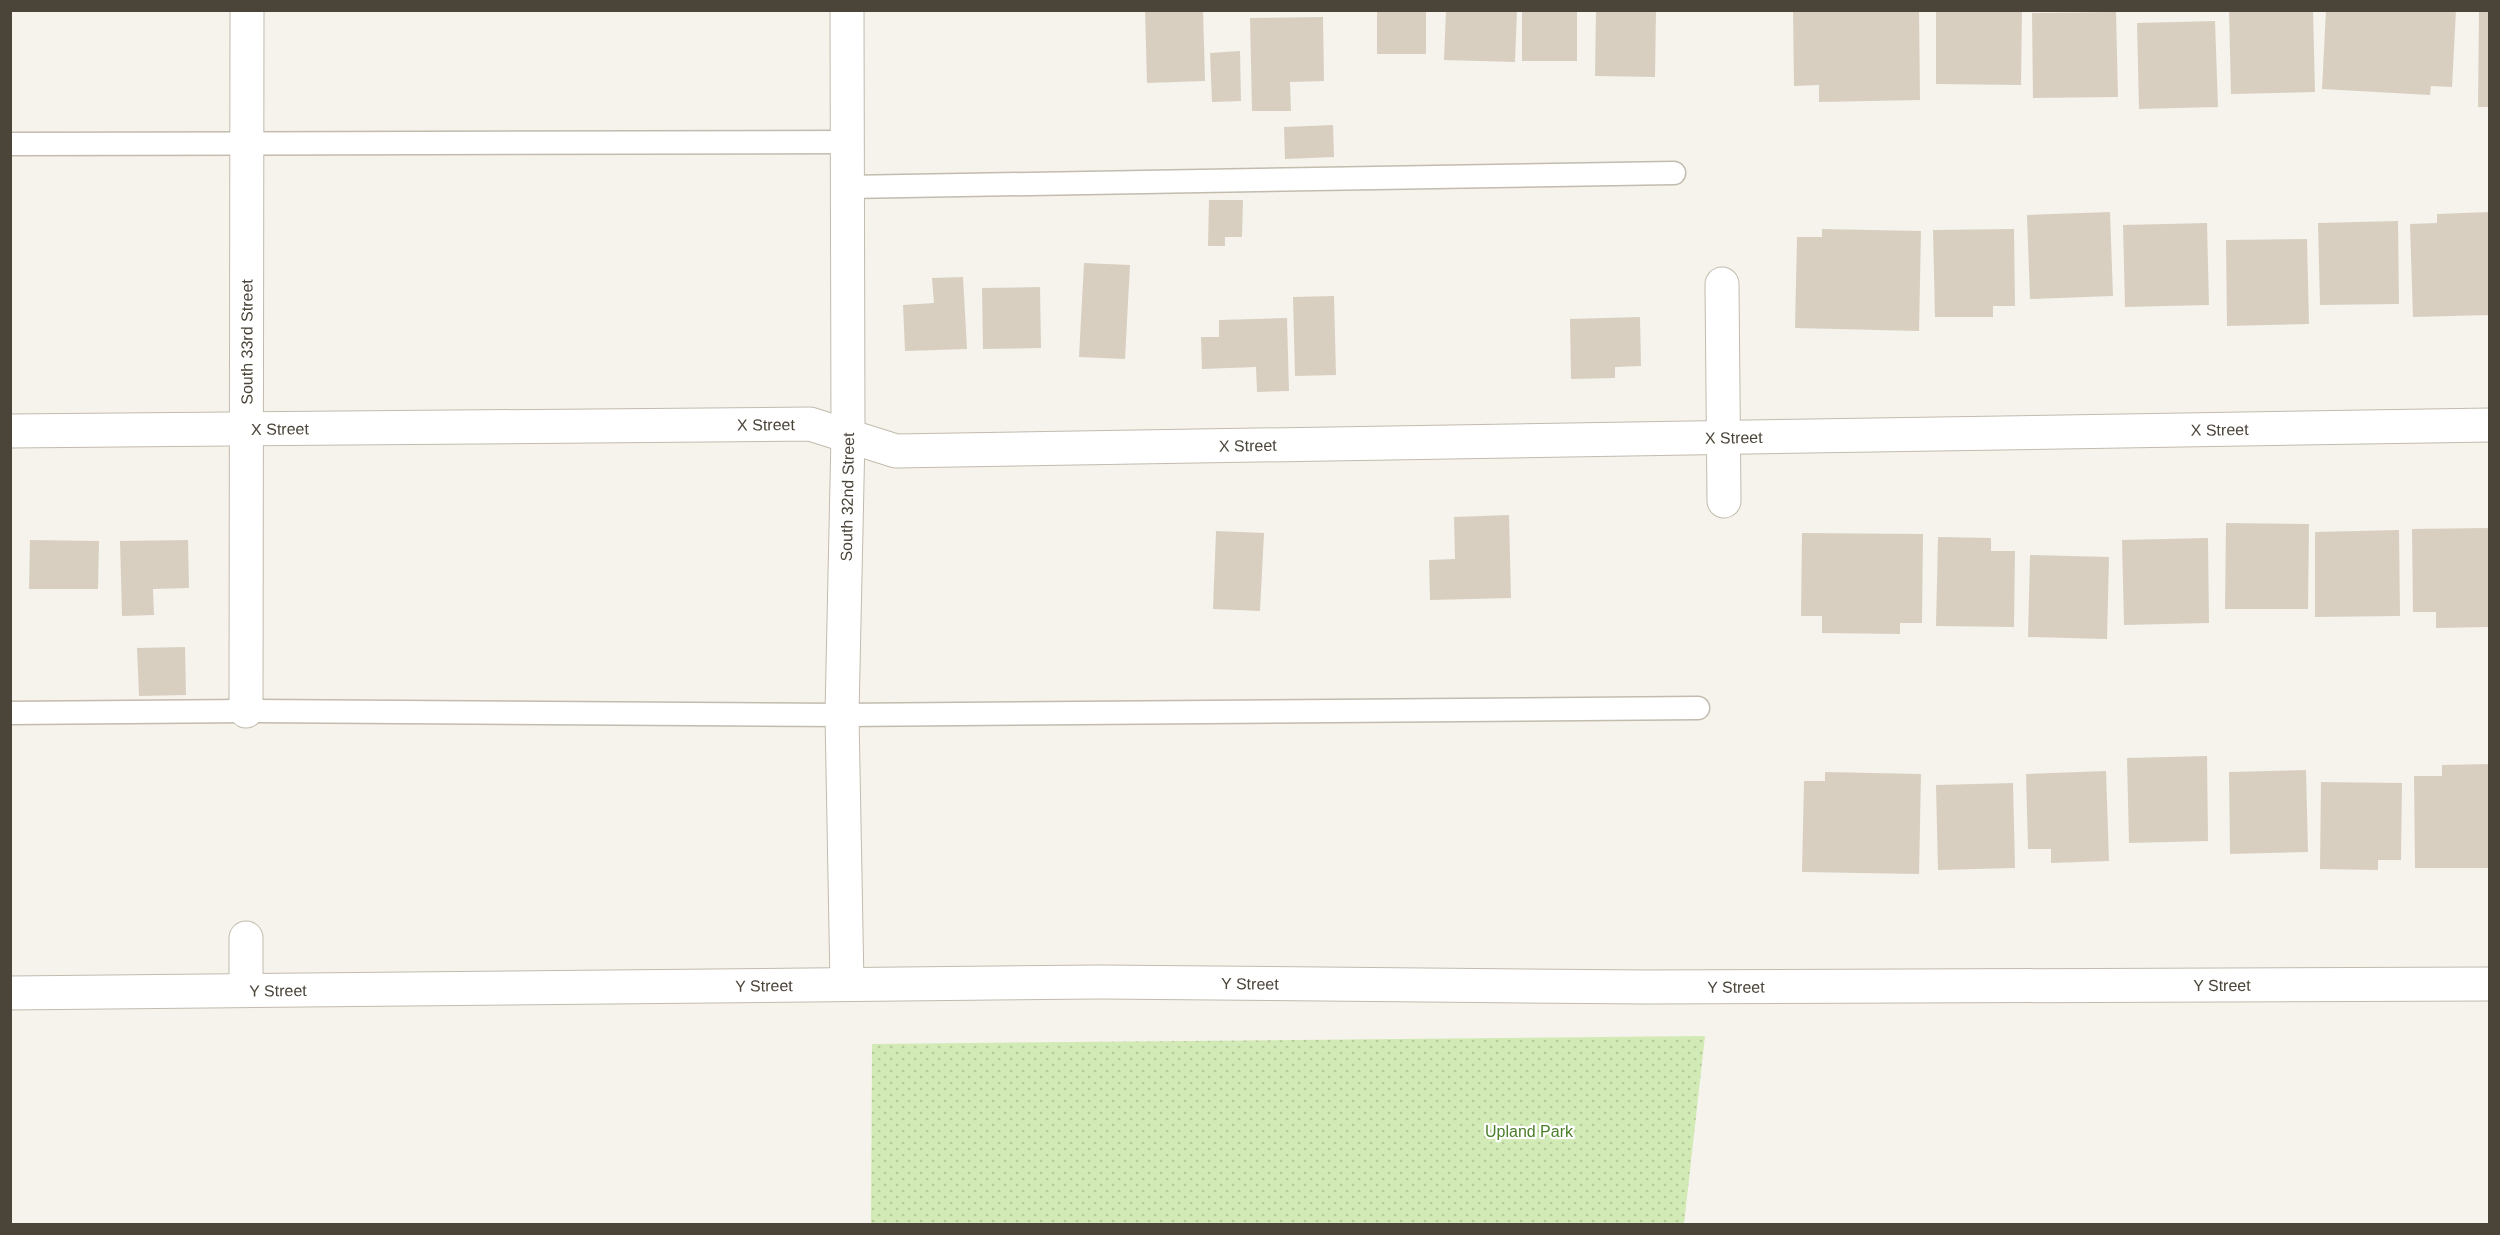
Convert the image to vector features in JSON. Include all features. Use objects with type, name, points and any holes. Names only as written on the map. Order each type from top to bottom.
[{"type":"street","name":"South 33rd Street","points":[[246,711],[247,10]]},
{"type":"street","name":"South 32nd Street","points":[[847,10],[848,436],[842,715],[847,984]]},
{"type":"street","points":[[1722,284],[1724,501]]},
{"type":"street","name":"X Street","points":[[10,431],[810,424],[896,451],[2490,425]]},
{"type":"street","points":[[246,938],[246,989]]},
{"type":"street","name":"Y Street","points":[[10,993],[1112,982],[1670,987],[2490,984]]},
{"type":"lane","points":[[10,144],[847,142]]},
{"type":"lane","points":[[847,187],[1674,172]]},
{"type":"lane","points":[[10,713],[246,711],[842,715],[1698,708]]},
{"type":"green space","name":"Upland Park","points":[[1705,1036],[1684,1224],[871,1224],[872,1044]]},
{"type":"building","points":[[1145,10],[1203,10],[1205,81],[1147,83]]},
{"type":"building","points":[[1377,10],[1426,10],[1426,54],[1377,54]]},
{"type":"building","points":[[1446,10],[1517,10],[1515,62],[1444,60]]},
{"type":"building","points":[[1522,10],[1577,10],[1577,61],[1522,61]]},
{"type":"building","points":[[1596,10],[1656,10],[1655,77],[1595,76]]},
{"type":"building","points":[[1793,10],[1919,10],[1920,100],[1819,102],[1819,85],[1794,86]]},
{"type":"building","points":[[1936,10],[2022,10],[2021,85],[1936,84]]},
{"type":"building","points":[[2229,10],[2313,10],[2315,92],[2231,94]]},
{"type":"building","points":[[2326,10],[2456,10],[2452,87],[2431,86],[2430,95],[2322,89]]},
{"type":"building","points":[[2479,10],[2490,10],[2490,107],[2478,107]]},
{"type":"building","points":[[2116,12],[2118,97],[2033,98],[2032,13]]},
{"type":"building","points":[[1323,17],[1324,81],[1290,82],[1291,111],[1252,111],[1250,18]]},
{"type":"building","points":[[2215,21],[2218,107],[2139,109],[2137,23]]},
{"type":"building","points":[[1240,51],[1241,101],[1212,102],[1210,53]]},
{"type":"building","points":[[1333,125],[1334,157],[1285,159],[1284,127]]},
{"type":"building","points":[[1209,200],[1243,200],[1242,237],[1225,237],[1225,246],[1208,246]]},
{"type":"building","points":[[2110,212],[2113,296],[2030,299],[2027,215]]},
{"type":"building","points":[[2490,212],[2490,315],[2413,317],[2410,224],[2437,223],[2437,214]]},
{"type":"building","points":[[2398,221],[2399,304],[2320,305],[2318,223]]},
{"type":"building","points":[[2207,223],[2209,305],[2125,307],[2123,225]]},
{"type":"building","points":[[1822,229],[1921,231],[1919,331],[1795,328],[1797,237],[1822,237]]},
{"type":"building","points":[[2014,229],[2015,306],[1993,306],[1993,317],[1935,317],[1933,230]]},
{"type":"building","points":[[2307,239],[2309,324],[2227,326],[2226,240]]},
{"type":"building","points":[[1084,263],[1130,265],[1125,359],[1079,357]]},
{"type":"building","points":[[963,277],[967,349],[905,351],[903,305],[934,303],[932,278]]},
{"type":"building","points":[[1040,287],[1041,348],[983,349],[982,288]]},
{"type":"building","points":[[1334,296],[1336,375],[1295,376],[1293,297]]},
{"type":"building","points":[[1640,317],[1641,366],[1615,367],[1615,378],[1571,379],[1570,319]]},
{"type":"building","points":[[1287,318],[1289,391],[1257,392],[1256,367],[1202,369],[1201,337],[1219,337],[1219,320]]},
{"type":"building","points":[[1509,515],[1511,598],[1430,600],[1429,560],[1455,559],[1454,517]]},
{"type":"building","points":[[2226,523],[2309,524],[2308,609],[2225,609]]},
{"type":"building","points":[[2490,528],[2490,627],[2436,628],[2436,612],[2413,612],[2412,529]]},
{"type":"building","points":[[2399,530],[2400,616],[2315,617],[2315,532]]},
{"type":"building","points":[[1216,531],[1264,533],[1260,611],[1213,609]]},
{"type":"building","points":[[1802,533],[1923,534],[1922,623],[1900,623],[1900,634],[1822,633],[1822,616],[1801,616]]},
{"type":"building","points":[[1938,537],[1991,538],[1991,551],[2015,551],[2014,627],[1936,626]]},
{"type":"building","points":[[2208,538],[2209,623],[2124,625],[2122,540]]},
{"type":"building","points":[[30,540],[99,541],[98,589],[29,589]]},
{"type":"building","points":[[188,540],[189,588],[153,589],[154,615],[122,616],[120,541]]},
{"type":"building","points":[[2030,555],[2109,557],[2107,639],[2028,637]]},
{"type":"building","points":[[185,647],[186,695],[139,696],[137,648]]},
{"type":"building","points":[[2207,756],[2208,841],[2129,843],[2127,758]]},
{"type":"building","points":[[2490,764],[2490,868],[2415,868],[2414,776],[2442,776],[2442,765]]},
{"type":"building","points":[[2306,770],[2308,852],[2230,854],[2229,772]]},
{"type":"building","points":[[2106,771],[2109,861],[2051,863],[2051,849],[2028,849],[2026,774]]},
{"type":"building","points":[[1825,772],[1921,774],[1919,874],[1802,872],[1804,781],[1825,781]]},
{"type":"building","points":[[2321,782],[2402,783],[2401,860],[2378,860],[2378,870],[2320,869]]},
{"type":"building","points":[[2013,783],[2015,868],[1938,870],[1936,785]]}]
